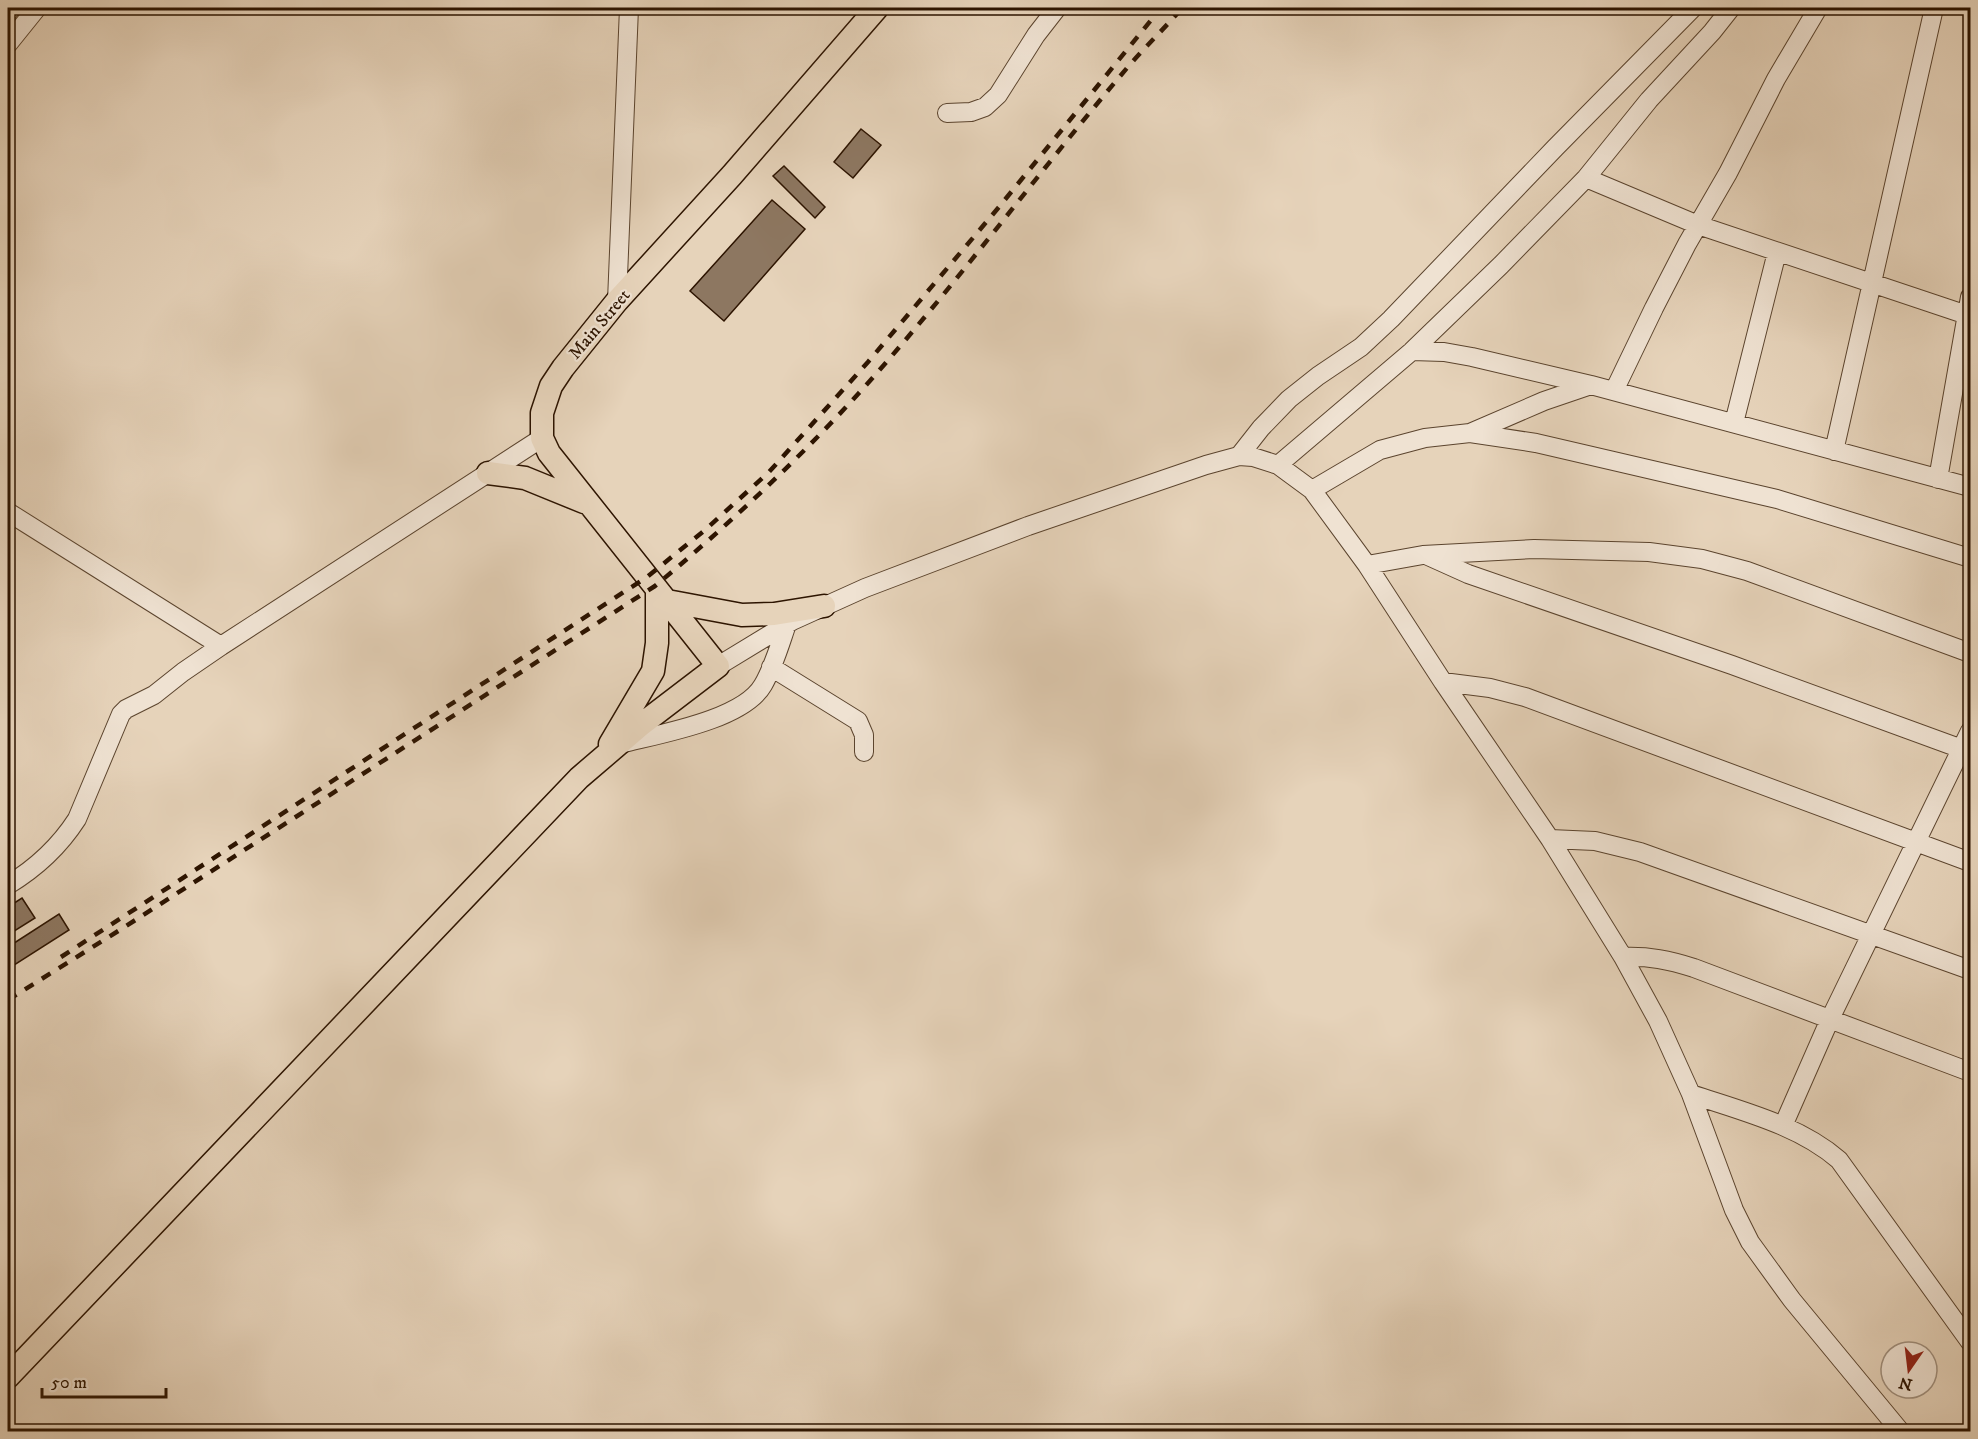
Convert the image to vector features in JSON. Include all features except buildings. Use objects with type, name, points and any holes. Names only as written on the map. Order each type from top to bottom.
[{"type":"main road","name":"Main Street","points":[[542,438],[542,413],[551,386],[581,344],[877,8]]},
{"type":"main road","points":[[8,1377],[579,778],[718,666],[555,462],[542,438]]},
{"type":"main road","points":[[488,473],[525,478],[588,504]]},
{"type":"main road","points":[[662,595],[742,615],[774,614],[824,606]]},
{"type":"main road","points":[[612,750],[615,734],[653,671],[662,595]]},
{"type":"street","points":[[8,44],[37,8]]},
{"type":"street","points":[[617,301],[629,8]]},
{"type":"street","points":[[947,113],[971,112],[985,107],[998,95],[1036,35],[1057,8]]},
{"type":"street","points":[[1239,456],[1261,428],[1289,399],[1318,375],[1361,347],[1391,319],[1693,8]]},
{"type":"street","points":[[1278,465],[1412,351],[1501,265],[1586,178],[1649,100],[1731,8]]},
{"type":"street","points":[[1614,391],[1698,225],[1728,173],[1776,79],[1818,8]]},
{"type":"street","points":[[1834,451],[1934,8]]},
{"type":"street","points":[[1586,178],[1698,225],[1873,283],[1969,309],[1938,479]]},
{"type":"street","points":[[1734,423],[1778,252]]},
{"type":"street","points":[[1412,351],[1444,352],[1472,357],[1591,385],[1971,487]]},
{"type":"street","points":[[1470,433],[1544,401],[1591,385]]},
{"type":"street","points":[[1312,490],[1380,450],[1425,438],[1470,433],[1536,443],[1777,499],[1971,558]]},
{"type":"street","points":[[8,885],[35,866],[68,834],[116,721],[126,709],[154,695],[221,646],[542,438]]},
{"type":"street","points":[[718,666],[787,624],[824,606],[1028,526],[1196,468],[1239,456],[1253,457],[1278,465],[1312,490],[1367,565],[1550,839],[1623,957],[1658,1021],[1691,1094],[1734,1210],[1750,1242],[1792,1300],[1901,1431]]},
{"type":"street","points":[[8,512],[221,646]]},
{"type":"street","points":[[1367,565],[1424,555],[1534,549],[1649,552],[1702,559],[1747,571],[1971,653]]},
{"type":"street","points":[[1424,555],[1468,574],[1732,665],[1966,751]]},
{"type":"street","points":[[612,750],[695,725],[728,713],[747,702],[763,686],[787,624]]},
{"type":"street","points":[[771,668],[858,722],[864,735],[864,752]]},
{"type":"street","points":[[1443,682],[1490,688],[1525,697],[1971,862]]},
{"type":"street","points":[[1783,1126],[1830,1019],[1915,842],[1966,751],[1971,731]]},
{"type":"street","points":[[1550,839],[1595,841],[1640,852],[1971,970]]},
{"type":"street","points":[[1623,957],[1664,958],[1971,1072]]},
{"type":"street","points":[[1691,1094],[1783,1126],[1812,1141],[1839,1160],[1971,1342]]},
{"type":"railway","points":[[61,957],[647,577],[705,530],[769,472],[868,362],[999,207],[1161,8]]},
{"type":"railway","points":[[8,1000],[655,586],[735,517],[786,469],[859,393],[928,313],[1127,68],[1182,8]]}]
